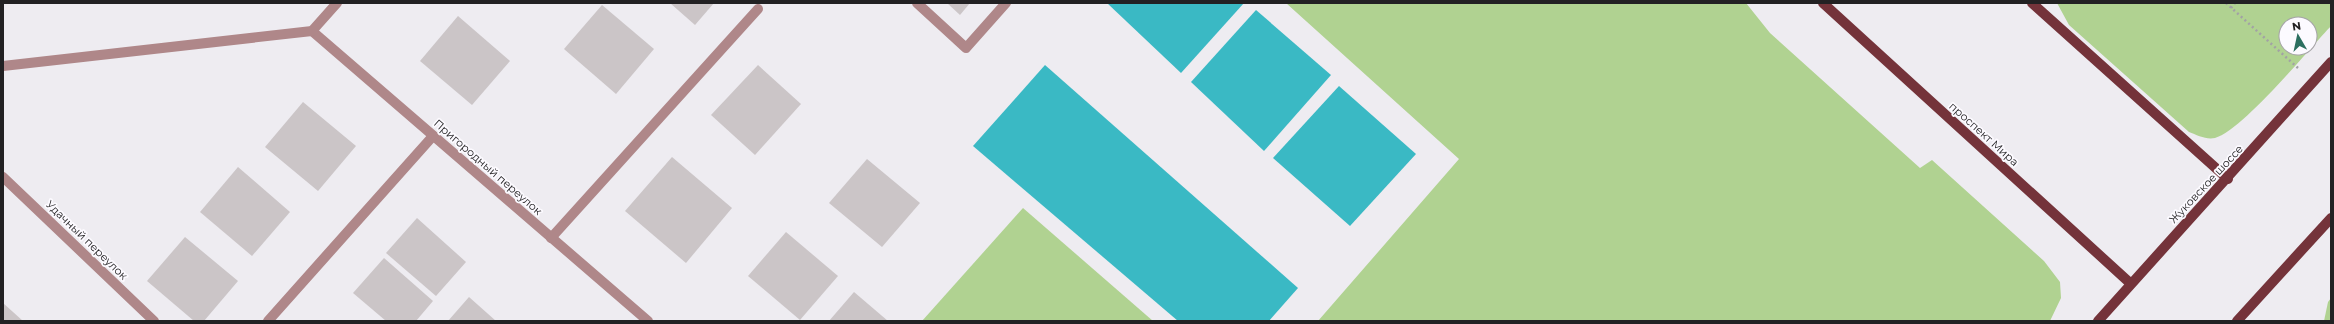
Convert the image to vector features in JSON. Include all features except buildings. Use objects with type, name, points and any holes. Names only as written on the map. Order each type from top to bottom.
[{"type":"main road","name":"проспект Мира","points":[[1823,3],[2130,283]]},
{"type":"main road","points":[[2032,3],[2228,179]]},
{"type":"main road","name":"Жуковское шоссе","points":[[2098,321],[2130,283],[2228,179],[2331,62]]},
{"type":"main road","points":[[2237,321],[2331,218]]},
{"type":"street","points":[[3,66],[312,31],[337,3]]},
{"type":"street","points":[[917,3],[966,48],[1006,3]]},
{"type":"street","points":[[551,238],[758,9]]},
{"type":"street","name":"Пригородный переулок","points":[[312,31],[648,321]]},
{"type":"street","points":[[268,321],[433,136]]},
{"type":"street","name":"Удачный переулок","points":[[3,177],[154,321]]},
{"type":"path","points":[[2226,3],[2313,82]]},
{"type":"path","points":[[2231,8],[2235,3]]},
{"type":"green space","points":[[1286,3],[1746,3],[1770,33],[1920,168],[1932,160],[2044,261],[2060,282],[2061,298],[2050,321],[1318,321],[1459,159]]},
{"type":"green space","points":[[2057,3],[2331,3],[2331,26],[2318,41],[2318,16],[2278,16],[2278,56],[2304,56],[2258,106],[2227,132],[2215,138],[2202,137],[2189,132],[2069,25]]},
{"type":"green space","points":[[1023,208],[1153,321],[922,321]]},
{"type":"green space","points":[[2331,298],[2331,321],[2324,321],[2328,302]]},
{"type":"water","points":[[1107,3],[1244,3],[1181,73]]},
{"type":"water","points":[[1256,10],[1331,75],[1264,151],[1191,82]]},
{"type":"water","points":[[1045,65],[1298,288],[1269,321],[1178,321],[973,146]]},
{"type":"water","points":[[1339,86],[1416,154],[1350,226],[1273,158]]}]
